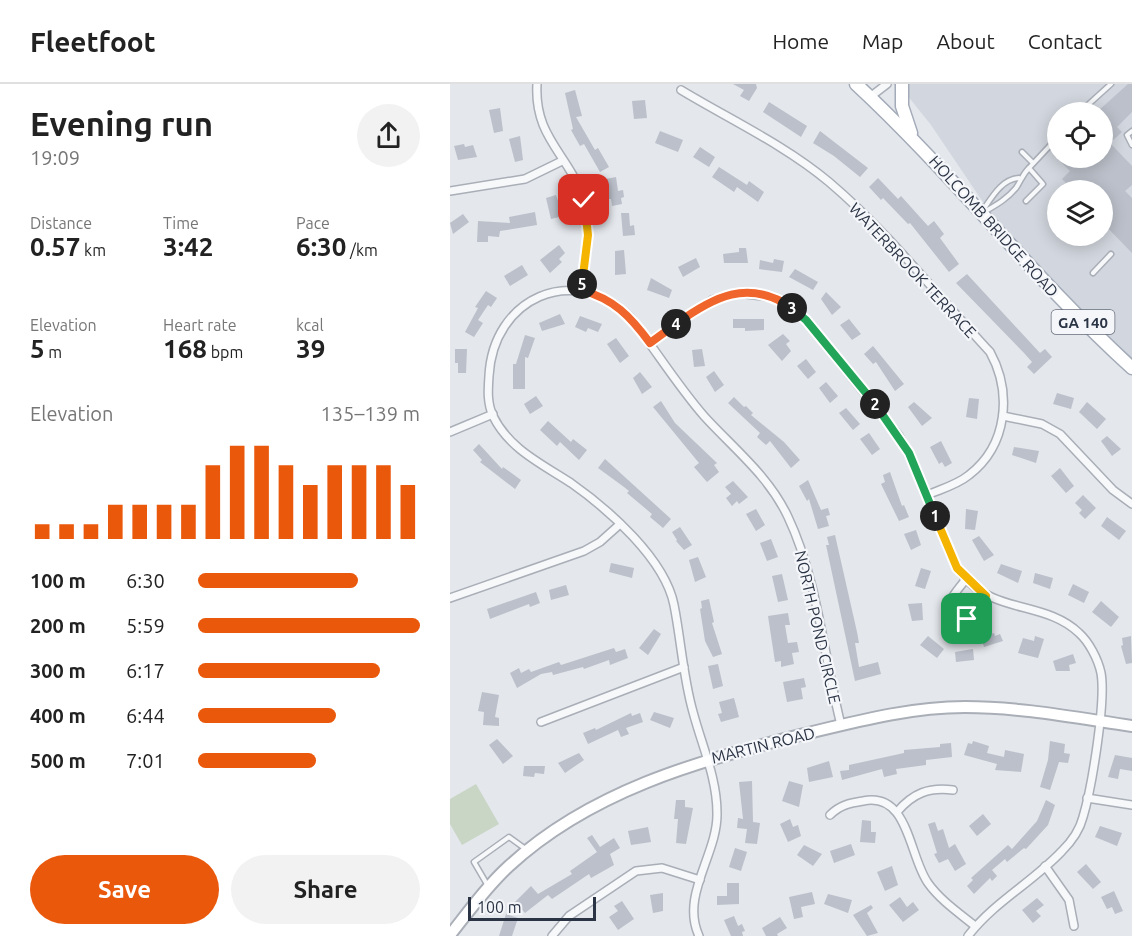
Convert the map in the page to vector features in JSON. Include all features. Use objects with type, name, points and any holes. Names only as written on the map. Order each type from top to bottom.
[{"type":"main road","name":"HOLCOMB BRIDGE ROAD","points":[[856,84],[917,142],[1051,289],[1132,369]]},
{"type":"main road","points":[[902,84],[904,115],[917,142]]},
{"type":"street","points":[[537,84],[536,101],[544,132],[579,188],[587,214],[588,235],[581,290]]},
{"type":"street","points":[[870,97],[877,84]]},
{"type":"street","points":[[870,97],[887,84]]},
{"type":"street","name":"WATERBROOK TERRACE","points":[[681,90],[807,166],[856,206],[990,352],[1002,381],[1003,416],[994,446],[978,467],[958,483],[927,495]]},
{"type":"street","points":[[450,191],[525,179],[562,161]]},
{"type":"street","name":"NORTH POND CIRCLE","points":[[699,936],[694,906],[714,839],[717,816],[716,789],[692,711],[674,602],[667,582],[648,552],[573,485],[515,446],[493,414],[488,394],[489,370],[497,340],[507,322],[522,306],[539,296],[560,290],[581,290],[601,295],[618,305],[650,343],[704,415],[755,466],[788,516],[809,578],[841,725]]},
{"type":"street","points":[[650,343],[702,306],[722,296],[753,293],[785,303],[806,320],[887,418],[909,453],[952,557],[966,579],[986,596],[1006,604],[1052,615],[1081,634],[1093,652],[1100,671],[1102,694],[1083,818],[1074,836],[1062,851],[975,926],[968,936]]},
{"type":"street","points":[[450,432],[493,414]]},
{"type":"street","points":[[1003,416],[1042,424],[1060,434],[1113,490],[1132,504]]},
{"type":"street","points":[[450,598],[584,551],[600,542],[619,525]]},
{"type":"street","points":[[966,579],[949,603],[952,617],[960,621],[967,619],[986,596]]},
{"type":"street","points":[[542,722],[684,667]]},
{"type":"street","name":"MARTIN ROAD","points":[[450,935],[488,887],[528,850],[565,824],[622,793],[707,759],[841,725],[904,712],[964,707],[1017,709],[1132,726]]},
{"type":"street","points":[[897,812],[907,800],[921,792],[937,788],[953,790]]},
{"type":"street","points":[[1087,798],[1132,806]]},
{"type":"street","points":[[830,815],[843,805],[868,800],[883,803],[897,812],[927,883],[941,898],[975,926]]},
{"type":"street","points":[[1045,866],[1069,900],[1074,926]]},
{"type":"street","points":[[552,936],[569,916],[636,871],[662,868],[700,880]]},
{"type":"lane","points":[[1091,102],[1111,84]]},
{"type":"lane","points":[[1132,131],[1127,135],[1132,145]]},
{"type":"lane","points":[[981,213],[1001,203],[1018,186],[1019,178],[1047,148]]},
{"type":"lane","points":[[1022,152],[1033,163]]},
{"type":"lane","points":[[1026,201],[1042,184],[1029,168]]},
{"type":"lane","points":[[981,213],[994,194],[1011,178],[1019,178]]},
{"type":"lane","points":[[1093,273],[1111,254]]},
{"type":"lane","points":[[488,887],[474,862],[509,837],[528,850]]},
{"type":"shaded area","points":[[893,84],[1132,84],[1132,374],[1022,260],[931,125],[907,95]]},
{"type":"green space","points":[[476,784],[499,824],[462,845],[450,824],[450,799]]},
{"type":"building","points":[[733,84],[756,84],[757,88],[749,101],[740,96],[744,90]]},
{"type":"building","points":[[1128,84],[1132,84],[1132,112],[1117,127],[1122,132],[1113,140],[1113,102],[1108,102]]},
{"type":"building","points":[[575,90],[582,116],[576,117],[595,150],[598,148],[609,167],[600,172],[584,144],[580,146],[571,130],[573,129],[565,93]]},
{"type":"building","points":[[645,100],[647,118],[634,119],[632,101]]},
{"type":"building","points":[[769,102],[807,126],[801,137],[763,112]]},
{"type":"building","points":[[500,108],[503,131],[494,133],[489,110]]},
{"type":"building","points":[[660,131],[683,140],[678,152],[655,143]]},
{"type":"building","points":[[820,131],[868,168],[860,177],[813,143]]},
{"type":"building","points":[[520,136],[523,160],[515,162],[509,139]]},
{"type":"building","points":[[464,144],[465,147],[473,145],[477,157],[458,160],[454,146]]},
{"type":"building","points":[[1113,146],[1132,166],[1132,185],[1125,191],[1132,198],[1132,253],[1113,233],[1113,180],[1063,180],[1070,171],[1067,168],[1113,168]]},
{"type":"building","points":[[700,147],[715,157],[709,167],[693,157]]},
{"type":"building","points":[[719,167],[747,185],[749,181],[764,192],[758,202],[737,187],[734,192],[712,177]]},
{"type":"building","points":[[616,177],[618,191],[623,190],[624,197],[621,198],[622,204],[612,206],[611,199],[608,199],[606,179]]},
{"type":"building","points":[[878,178],[898,199],[901,196],[928,226],[934,221],[944,234],[940,238],[959,264],[949,272],[910,223],[908,224],[883,198],[881,200],[869,187]]},
{"type":"building","points":[[556,195],[563,216],[551,219],[546,198]]},
{"type":"building","points":[[535,212],[537,225],[500,231],[499,237],[488,236],[488,242],[477,242],[478,221],[510,223],[509,217]]},
{"type":"building","points":[[621,213],[629,213],[630,226],[634,225],[635,235],[623,236]]},
{"type":"building","points":[[463,214],[469,222],[453,234],[450,223]]},
{"type":"building","points":[[559,245],[565,253],[559,259],[562,262],[550,273],[540,260]]},
{"type":"building","points":[[739,248],[746,248],[748,263],[724,263],[723,254],[739,252]]},
{"type":"building","points":[[624,250],[626,274],[615,275],[615,251]]},
{"type":"building","points":[[696,258],[700,267],[683,277],[678,267]]},
{"type":"building","points":[[774,259],[784,261],[782,272],[759,269],[760,260],[773,263]]},
{"type":"building","points":[[522,265],[528,275],[510,286],[504,276]]},
{"type":"building","points":[[795,269],[818,282],[813,290],[789,277]]},
{"type":"building","points":[[967,274],[1040,353],[1045,349],[1052,357],[1034,374],[1027,367],[1032,362],[956,283]]},
{"type":"building","points":[[651,278],[672,290],[669,298],[647,290]]},
{"type":"building","points":[[486,291],[497,298],[491,307],[488,305],[478,320],[483,323],[474,337],[465,332],[478,308],[475,307]]},
{"type":"building","points":[[826,292],[841,307],[832,315],[821,299]]},
{"type":"building","points":[[560,314],[565,324],[542,331],[539,323]]},
{"type":"building","points":[[580,316],[602,324],[598,332],[588,328],[586,332],[575,327]]},
{"type":"building","points":[[733,319],[764,319],[764,330],[745,331],[745,328],[733,328]]},
{"type":"building","points":[[849,319],[861,334],[852,340],[840,325]]},
{"type":"building","points":[[783,334],[790,341],[786,344],[791,351],[782,361],[768,345]]},
{"type":"building","points":[[525,335],[535,338],[528,358],[525,357],[525,389],[513,389],[513,364],[516,364]]},
{"type":"building","points":[[616,338],[629,356],[620,363],[607,344]]},
{"type":"building","points":[[873,346],[904,384],[895,391],[876,362],[873,364],[864,354]]},
{"type":"building","points":[[455,349],[467,349],[466,373],[458,373]]},
{"type":"building","points":[[702,349],[705,366],[694,367],[692,350]]},
{"type":"building","points":[[806,359],[816,372],[808,379],[797,366]]},
{"type":"building","points":[[714,371],[724,385],[715,392],[706,377]]},
{"type":"building","points":[[640,372],[652,387],[642,394],[633,378]]},
{"type":"building","points":[[826,382],[838,396],[830,403],[819,388]]},
{"type":"building","points":[[1057,393],[1074,398],[1071,409],[1053,404]]},
{"type":"building","points":[[536,396],[543,406],[530,414],[524,404]]},
{"type":"building","points":[[734,397],[753,413],[751,415],[784,442],[800,460],[791,468],[770,441],[766,445],[757,437],[760,433],[728,403]]},
{"type":"building","points":[[969,398],[979,399],[977,419],[966,417]]},
{"type":"building","points":[[661,401],[675,423],[717,463],[714,465],[719,472],[707,482],[694,467],[699,463],[653,407]]},
{"type":"building","points":[[914,402],[932,418],[922,426],[908,407]]},
{"type":"building","points":[[1087,402],[1106,419],[1097,429],[1079,412]]},
{"type":"building","points":[[846,408],[860,424],[853,430],[839,413]]},
{"type":"building","points":[[548,421],[571,442],[573,439],[587,450],[579,460],[560,442],[557,446],[540,430]]},
{"type":"building","points":[[869,433],[880,449],[872,455],[860,439]]},
{"type":"building","points":[[1107,436],[1121,449],[1112,456],[1101,441]]},
{"type":"building","points":[[941,441],[952,463],[945,467],[942,462],[939,464],[930,447]]},
{"type":"building","points":[[479,444],[502,469],[503,467],[521,480],[515,489],[480,462],[482,460],[473,450]]},
{"type":"building","points":[[1014,447],[1039,451],[1036,463],[1012,455]]},
{"type":"building","points":[[605,459],[671,519],[663,528],[650,517],[652,514],[627,493],[629,491],[598,468]]},
{"type":"building","points":[[1060,468],[1074,486],[1066,493],[1051,476]]},
{"type":"building","points":[[890,472],[902,506],[904,505],[909,517],[899,521],[881,484],[885,482],[883,475]]},
{"type":"building","points":[[808,480],[821,510],[828,508],[830,515],[826,516],[829,526],[818,529],[809,499],[807,501],[799,486]]},
{"type":"building","points":[[733,481],[748,497],[739,504],[737,501],[732,506],[726,498],[731,494],[725,487]]},
{"type":"building","points":[[1083,495],[1096,508],[1085,519],[1079,513],[1082,510],[1075,503]]},
{"type":"building","points":[[756,509],[765,525],[756,531],[746,514]]},
{"type":"building","points":[[966,509],[978,511],[975,530],[965,529]]},
{"type":"building","points":[[1107,517],[1126,531],[1119,540],[1101,526]]},
{"type":"building","points":[[680,527],[692,545],[684,550],[672,532]]},
{"type":"building","points":[[916,530],[921,545],[911,550],[904,534]]},
{"type":"building","points":[[835,535],[859,643],[855,643],[859,667],[878,662],[881,674],[855,681],[826,545],[829,545],[827,537]]},
{"type":"building","points":[[979,536],[994,555],[984,561],[972,540]]},
{"type":"building","points":[[771,539],[778,557],[767,561],[760,543]]},
{"type":"building","points":[[698,557],[706,577],[695,582],[689,560]]},
{"type":"building","points":[[611,563],[634,568],[632,578],[609,572]]},
{"type":"building","points":[[1001,564],[1022,571],[1018,583],[997,573]]},
{"type":"building","points":[[921,568],[931,571],[925,589],[915,586]]},
{"type":"building","points":[[1035,573],[1053,578],[1050,589],[1033,583]]},
{"type":"building","points":[[782,574],[788,600],[778,602],[772,576]]},
{"type":"building","points":[[1073,584],[1089,592],[1084,603],[1068,595]]},
{"type":"building","points":[[566,585],[569,595],[551,600],[549,590]]},
{"type":"building","points":[[536,592],[540,603],[530,607],[529,604],[490,619],[487,609]]},
{"type":"building","points":[[709,599],[714,622],[712,623],[722,654],[713,657],[705,641],[700,609],[702,608],[701,601]]},
{"type":"building","points":[[1101,601],[1119,617],[1111,627],[1092,612]]},
{"type":"building","points":[[922,603],[923,620],[912,621],[908,604]]},
{"type":"building","points":[[788,613],[790,625],[785,625],[788,643],[797,642],[799,652],[792,653],[794,664],[781,667],[781,661],[775,662],[768,616]]},
{"type":"building","points":[[654,629],[661,634],[648,655],[639,648]]},
{"type":"building","points":[[994,633],[995,636],[1000,634],[1003,641],[984,647],[981,637]]},
{"type":"building","points":[[928,636],[944,649],[937,658],[920,645]]},
{"type":"building","points":[[1035,636],[1044,639],[1038,658],[1018,653],[1023,638],[1034,641]]},
{"type":"building","points":[[1131,636],[1132,663],[1126,664],[1121,646],[1123,645],[1122,638]]},
{"type":"building","points":[[614,648],[616,652],[625,649],[628,658],[610,665],[609,660],[584,669],[583,667],[553,675],[552,672],[541,674],[517,688],[510,673],[519,668],[521,673],[529,669],[531,672],[559,662],[561,665]]},
{"type":"building","points":[[973,649],[974,660],[956,662],[955,652]]},
{"type":"building","points":[[1073,654],[1076,663],[1069,665],[1070,671],[1056,671],[1053,661]]},
{"type":"building","points":[[718,664],[723,686],[713,689],[708,666]]},
{"type":"building","points":[[804,678],[806,687],[801,688],[803,699],[787,702],[783,682]]},
{"type":"building","points":[[482,692],[499,695],[495,717],[499,718],[499,726],[483,725],[484,712],[478,711]]},
{"type":"building","points":[[734,698],[739,717],[721,722],[718,714],[722,713],[719,702]]},
{"type":"building","points":[[654,712],[674,718],[670,728],[650,720]]},
{"type":"building","points":[[631,713],[632,716],[640,713],[643,722],[626,728],[629,734],[621,737],[618,730],[588,744],[583,733],[595,728],[596,730]]},
{"type":"building","points":[[497,739],[513,756],[503,764],[489,745]]},
{"type":"building","points":[[973,741],[989,746],[987,753],[1004,757],[1005,750],[1024,754],[1021,772],[995,770],[997,764],[964,755],[968,743],[972,744]]},
{"type":"building","points":[[1050,741],[1065,744],[1064,753],[1070,754],[1068,763],[1059,762],[1050,790],[1040,787],[1048,760]]},
{"type":"building","points":[[951,743],[952,757],[926,760],[926,765],[896,769],[897,774],[884,777],[882,769],[842,780],[840,771],[849,770],[849,765],[904,753],[904,750],[940,747],[940,744]]},
{"type":"building","points":[[579,753],[584,760],[565,773],[558,763]]},
{"type":"building","points":[[1115,755],[1132,758],[1132,771],[1120,769],[1118,779],[1108,777]]},
{"type":"building","points":[[829,761],[833,777],[809,782],[807,768]]},
{"type":"building","points":[[524,766],[545,766],[544,774],[535,773],[534,777],[523,776]]},
{"type":"building","points":[[752,781],[753,822],[760,823],[757,844],[745,843],[747,829],[737,828],[738,818],[743,819],[739,782]]},
{"type":"building","points":[[789,781],[803,785],[799,807],[782,801]]},
{"type":"building","points":[[676,800],[685,800],[685,807],[693,808],[686,844],[676,843],[678,819],[674,819]]},
{"type":"building","points":[[1046,800],[1055,805],[1048,825],[1026,849],[1024,848],[1007,862],[1005,859],[992,870],[997,876],[992,881],[990,878],[974,894],[967,886],[973,880],[971,878],[1008,845],[1012,849],[1037,821]]},
{"type":"building","points":[[983,814],[991,824],[977,836],[969,826]]},
{"type":"building","points":[[790,819],[793,827],[798,825],[801,836],[788,842],[780,824]]},
{"type":"building","points":[[862,820],[871,821],[871,832],[876,832],[875,843],[860,842]]},
{"type":"building","points":[[935,822],[938,831],[943,829],[949,848],[955,844],[966,864],[955,871],[948,859],[939,863],[934,854],[937,853],[928,824]]},
{"type":"building","points":[[1100,826],[1122,833],[1117,846],[1095,837]]},
{"type":"building","points":[[648,827],[651,842],[631,845],[628,831]]},
{"type":"building","points":[[592,835],[600,847],[614,838],[620,848],[610,854],[614,865],[591,878],[589,874],[552,899],[548,895],[525,913],[515,902],[531,886],[538,894],[572,874],[570,871],[597,852],[587,838]]},
{"type":"building","points":[[851,844],[855,855],[834,863],[830,851]]},
{"type":"building","points":[[804,845],[822,854],[813,866],[797,855]]},
{"type":"building","points":[[735,848],[747,852],[741,871],[729,867]]},
{"type":"building","points":[[1086,864],[1101,882],[1093,889],[1077,872]]},
{"type":"building","points":[[892,866],[898,885],[885,891],[877,872]]},
{"type":"building","points":[[727,883],[739,883],[739,904],[717,905],[717,896],[727,896]]},
{"type":"building","points":[[1114,891],[1123,911],[1115,914],[1112,907],[1107,909],[1101,897]]},
{"type":"building","points":[[812,892],[815,904],[801,907],[803,917],[794,919],[789,897]]},
{"type":"building","points":[[663,893],[663,911],[653,913],[650,895]]},
{"type":"building","points":[[828,894],[852,900],[848,913],[824,904]]},
{"type":"building","points":[[900,897],[907,907],[913,902],[919,910],[903,922],[889,905]]},
{"type":"building","points":[[1037,898],[1044,905],[1036,911],[1041,916],[1033,923],[1022,910]]},
{"type":"building","points":[[622,901],[634,919],[618,930],[609,917],[618,911],[614,906]]},
{"type":"building","points":[[871,905],[873,908],[867,913],[878,933],[867,936],[853,915]]},
{"type":"building","points":[[506,914],[518,918],[512,936],[499,936]]},
{"type":"building","points":[[734,916],[738,926],[742,924],[745,931],[742,932],[743,936],[731,936],[724,920]]},
{"type":"building","points":[[780,917],[787,928],[777,934],[778,936],[766,936],[762,928]]},
{"type":"route","points":[[584,200],[588,235],[581,290],[601,295],[618,305],[630,316],[650,343],[712,300],[738,293],[753,293],[771,297],[785,303],[806,320],[887,418],[899,436],[909,453],[957,568],[975,588],[986,596],[967,619]]}]
